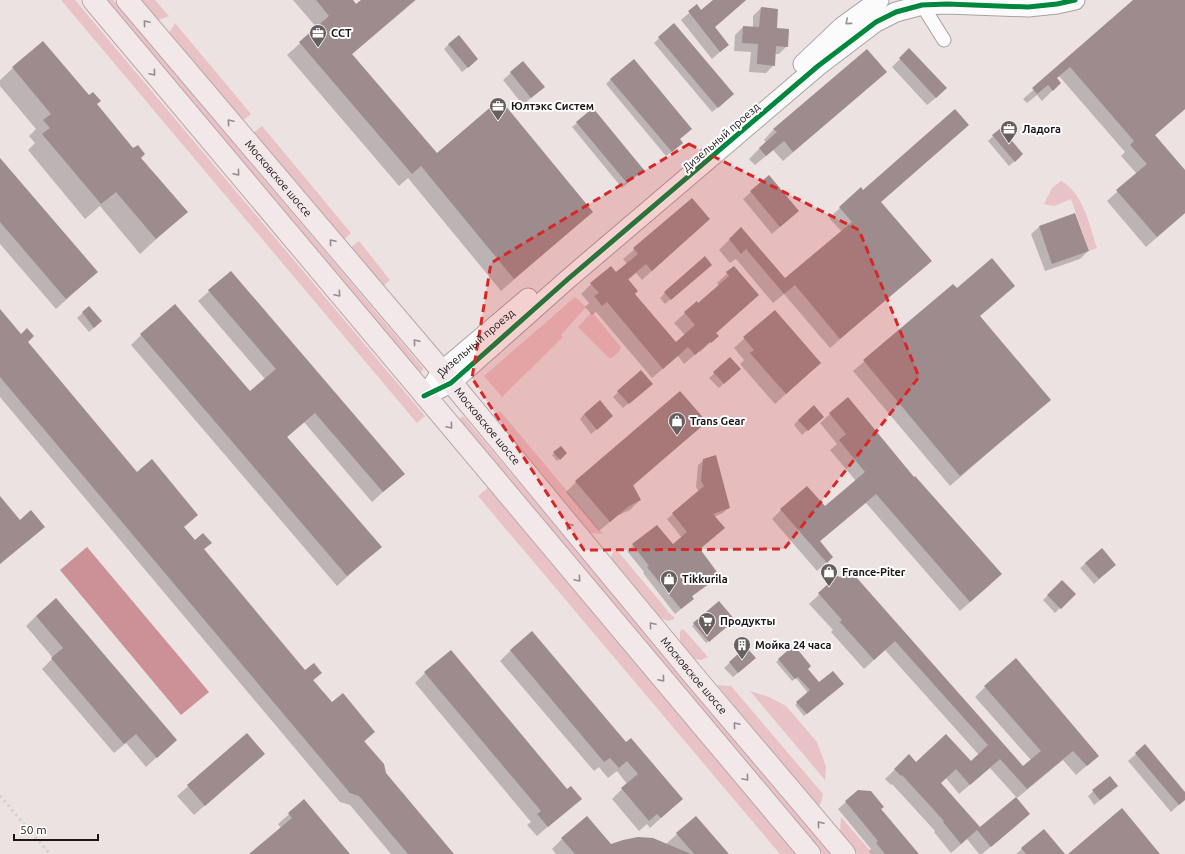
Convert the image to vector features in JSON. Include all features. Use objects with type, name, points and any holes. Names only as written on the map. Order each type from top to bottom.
[{"type":"main road","points":[[93,0],[810,854]]},
{"type":"main road","name":"Московское шоссе","points":[[127,0],[446,377],[695,677],[845,854]]},
{"type":"street","name":"Дизельный проезд","points":[[424,396],[660,188],[812,57],[842,27],[880,0]]},
{"type":"street","name":"Дизельный проезд","points":[[446,377],[568,279],[818,66],[876,22],[896,12],[920,3],[1028,7],[1057,4],[1075,0]]},
{"type":"street","points":[[920,3],[944,40]]},
{"type":"highlighted area","points":[[689,144],[859,230],[919,377],[784,549],[584,550],[472,378],[491,263]]},
{"type":"shaded area","points":[[61,0],[75,0],[425,416],[417,423]]},
{"type":"shaded area","points":[[105,0],[113,0],[423,368],[422,372],[419,373]]},
{"type":"shaded area","points":[[139,0],[155,0],[169,16],[156,21]]},
{"type":"shaded area","points":[[175,23],[251,114],[242,121],[168,35]]},
{"type":"shaded area","points":[[262,126],[351,233],[342,241],[252,134]]},
{"type":"shaded area","points":[[1061,181],[1069,186],[1080,201],[1085,211],[1097,248],[1089,251],[1071,199],[1054,206],[1044,204],[1052,188]]},
{"type":"shaded area","points":[[359,241],[390,280],[381,288],[349,249]]},
{"type":"shaded area","points":[[575,297],[586,307],[561,335],[563,337],[502,397],[484,376]]},
{"type":"shaded area","points":[[592,312],[621,347],[618,353],[610,359],[578,327]]},
{"type":"shaded area","points":[[500,411],[603,534],[588,533],[492,418]]},
{"type":"shaded area","points":[[463,416],[831,854],[823,854],[458,420]]},
{"type":"shaded area","points":[[488,488],[796,854],[780,854],[478,496]]},
{"type":"shaded area","points":[[87,547],[209,692],[181,715],[60,570]]},
{"type":"shaded area","points":[[615,548],[668,611],[668,613],[670,613],[675,619],[668,621],[659,617],[610,559]]},
{"type":"shaded area","points":[[682,629],[708,657],[701,660],[694,659],[680,642],[680,632]]},
{"type":"shaded area","points":[[717,685],[731,686],[823,794],[821,803],[818,806]]},
{"type":"shaded area","points":[[750,691],[769,697],[786,706],[817,742],[826,767],[825,780]]},
{"type":"shaded area","points":[[841,817],[873,854],[858,854],[840,832]]},
{"type":"building","points":[[316,0],[353,0],[356,4],[361,0],[415,0],[352,54],[437,153],[500,99],[593,212],[514,279],[421,166],[412,174],[299,42],[329,16]]},
{"type":"building","points":[[713,0],[746,0],[715,27],[729,45],[720,52],[688,11],[697,4],[701,10]]},
{"type":"building","points":[[1133,0],[1185,0],[1185,109],[1155,135],[1185,170],[1185,213],[1157,237],[1116,190],[1147,164],[1130,145],[1134,141],[1070,67],[1057,78],[1061,83],[1053,91],[1048,85],[1037,94],[1032,88]]},
{"type":"building","points":[[761,7],[778,9],[777,28],[789,29],[788,47],[776,46],[775,66],[757,64],[758,44],[742,43],[743,26],[759,27]]},
{"type":"building","points":[[674,23],[734,94],[718,108],[658,37]]},
{"type":"building","points":[[459,35],[478,59],[468,68],[448,44]]},
{"type":"building","points":[[43,41],[89,95],[93,92],[101,101],[97,104],[133,148],[138,145],[145,154],[141,158],[188,212],[156,239],[116,192],[101,204],[42,134],[50,128],[43,120],[51,114],[12,67]]},
{"type":"building","points":[[909,48],[947,88],[936,98],[899,58]]},
{"type":"building","points":[[867,49],[887,72],[793,152],[784,141],[766,156],[759,148],[777,132],[773,129]]},
{"type":"building","points":[[634,59],[692,129],[680,139],[683,143],[672,152],[610,79]]},
{"type":"building","points":[[523,61],[545,87],[531,98],[510,72]]},
{"type":"building","points":[[593,108],[644,170],[627,183],[576,122]]},
{"type":"building","points":[[955,109],[969,125],[881,202],[932,261],[840,339],[795,285],[784,294],[746,249],[741,254],[729,239],[741,227],[785,278],[852,222],[839,207],[861,187],[863,190]]},
{"type":"building","points":[[1001,128],[1023,154],[1015,162],[992,135]]},
{"type":"building","points":[[0,158],[98,272],[66,299],[0,222]]},
{"type":"building","points":[[769,175],[799,211],[780,227],[750,191]]},
{"type":"building","points":[[692,198],[710,219],[652,271],[646,264],[628,279],[638,291],[635,294],[676,342],[695,325],[684,312],[697,301],[698,303],[729,276],[726,272],[734,266],[759,295],[716,333],[719,336],[711,343],[710,342],[695,355],[688,347],[663,369],[607,302],[602,306],[594,296],[599,293],[590,283],[611,266],[616,272],[638,254],[633,248]]},
{"type":"building","points":[[1075,213],[1089,251],[1052,264],[1039,226]]},
{"type":"building","points":[[705,256],[712,265],[671,300],[664,292]]},
{"type":"building","points":[[992,258],[1015,286],[980,316],[1051,400],[960,476],[863,360],[953,284],[957,288]]},
{"type":"building","points":[[231,271],[405,474],[383,492],[315,413],[287,437],[382,547],[347,576],[140,334],[175,304],[250,391],[276,369],[208,290]]},
{"type":"building","points":[[89,306],[102,321],[94,328],[82,312]]},
{"type":"building","points":[[0,309],[21,334],[27,328],[34,336],[28,342],[137,472],[152,459],[198,515],[184,527],[195,540],[203,533],[212,543],[204,549],[305,670],[314,663],[322,673],[313,680],[332,702],[343,693],[375,732],[364,741],[384,764],[386,773],[454,854],[408,854],[359,796],[350,793],[0,377]]},
{"type":"building","points":[[775,310],[821,363],[786,394],[750,353],[754,350],[743,337]]},
{"type":"building","points":[[730,357],[741,369],[724,384],[713,372]]},
{"type":"building","points":[[641,370],[653,384],[629,404],[617,391]]},
{"type":"building","points":[[680,391],[707,422],[633,485],[641,500],[629,506],[610,522],[575,481]]},
{"type":"building","points":[[848,397],[914,477],[915,476],[1002,574],[970,602],[876,494],[820,541],[833,557],[827,563],[780,509],[807,486],[825,506],[865,472],[839,440],[846,434],[829,413]]},
{"type":"building","points":[[600,400],[613,416],[597,430],[584,414]]},
{"type":"building","points":[[814,405],[824,417],[808,431],[798,420]]},
{"type":"building","points":[[561,446],[567,453],[560,460],[553,452]]},
{"type":"building","points":[[716,455],[730,508],[713,514],[725,528],[700,549],[720,576],[692,596],[694,599],[681,609],[647,567],[649,566],[632,544],[657,525],[673,544],[687,532],[672,513],[704,486],[701,481],[703,459]]},
{"type":"building","points":[[0,496],[20,520],[31,510],[45,527],[0,564]]},
{"type":"building","points":[[1102,548],[1116,565],[1099,579],[1085,563]]},
{"type":"building","points":[[849,569],[1023,766],[1041,751],[984,686],[1016,658],[1099,756],[1087,766],[1073,751],[1027,789],[1000,759],[970,785],[956,769],[941,783],[980,827],[1016,797],[1030,814],[991,847],[977,830],[961,844],[943,822],[944,821],[902,775],[901,776],[894,769],[909,754],[916,762],[946,734],[971,761],[988,745],[895,641],[874,660],[840,622],[842,620],[818,593],[837,576],[840,577]]},
{"type":"building","points":[[1062,580],[1076,594],[1061,609],[1047,595]]},
{"type":"building","points":[[56,598],[177,740],[157,758],[136,734],[124,744],[51,658],[63,648],[36,616]]},
{"type":"building","points":[[719,601],[735,620],[709,642],[693,623]]},
{"type":"building","points":[[532,631],[626,742],[631,738],[683,799],[661,818],[657,814],[649,821],[621,788],[638,774],[627,761],[619,768],[610,758],[604,762],[510,650]]},
{"type":"building","points":[[794,645],[811,666],[808,669],[819,682],[833,671],[844,684],[807,714],[796,702],[810,690],[798,677],[795,679],[778,659]]},
{"type":"building","name":"Мойка 24 часа","points":[[746,647],[756,658],[738,673],[729,662]]},
{"type":"building","points":[[451,650],[567,789],[571,786],[582,799],[548,827],[537,814],[541,811],[424,672]]},
{"type":"building","points":[[247,733],[265,754],[205,806],[187,785]]},
{"type":"building","points":[[1145,744],[1185,792],[1185,800],[1179,805],[1135,753]]},
{"type":"building","points":[[1110,776],[1118,786],[1100,800],[1092,790]]},
{"type":"building","points":[[858,790],[871,791],[884,807],[881,809],[919,854],[885,854],[876,843],[878,841],[845,801]]},
{"type":"building","points":[[304,799],[350,854],[249,854],[292,818],[288,813]]},
{"type":"building","points":[[1122,808],[1160,854],[1068,854]]},
{"type":"building","points":[[587,816],[611,844],[638,837],[653,838],[691,854],[575,854],[561,838]]},
{"type":"building","points":[[696,816],[729,854],[694,854],[676,833]]},
{"type":"building","points":[[1044,829],[1065,854],[1026,854],[1021,848]]},
{"type":"railway","points":[[0,796],[50,854]]},
{"type":"cycle path","points":[[424,396],[451,383],[568,279],[818,66],[876,22],[896,12],[922,5],[947,4],[1028,7],[1057,4],[1075,0]]},
{"type":"place","name":"ССТ","points":[[318,48]]},
{"type":"place","name":"Юлтэкс Систем","points":[[498,121]]},
{"type":"place","name":"Ладога","points":[[1009,144]]},
{"type":"place","name":"Trans Gear","points":[[677,436]]},
{"type":"place","name":"France-Piter","points":[[829,587]]},
{"type":"place","name":"Tikkurila","points":[[669,594]]},
{"type":"place","name":"Продукты","points":[[707,636]]},
{"type":"place","name":"Мойка 24 часа","points":[[742,660]]}]
